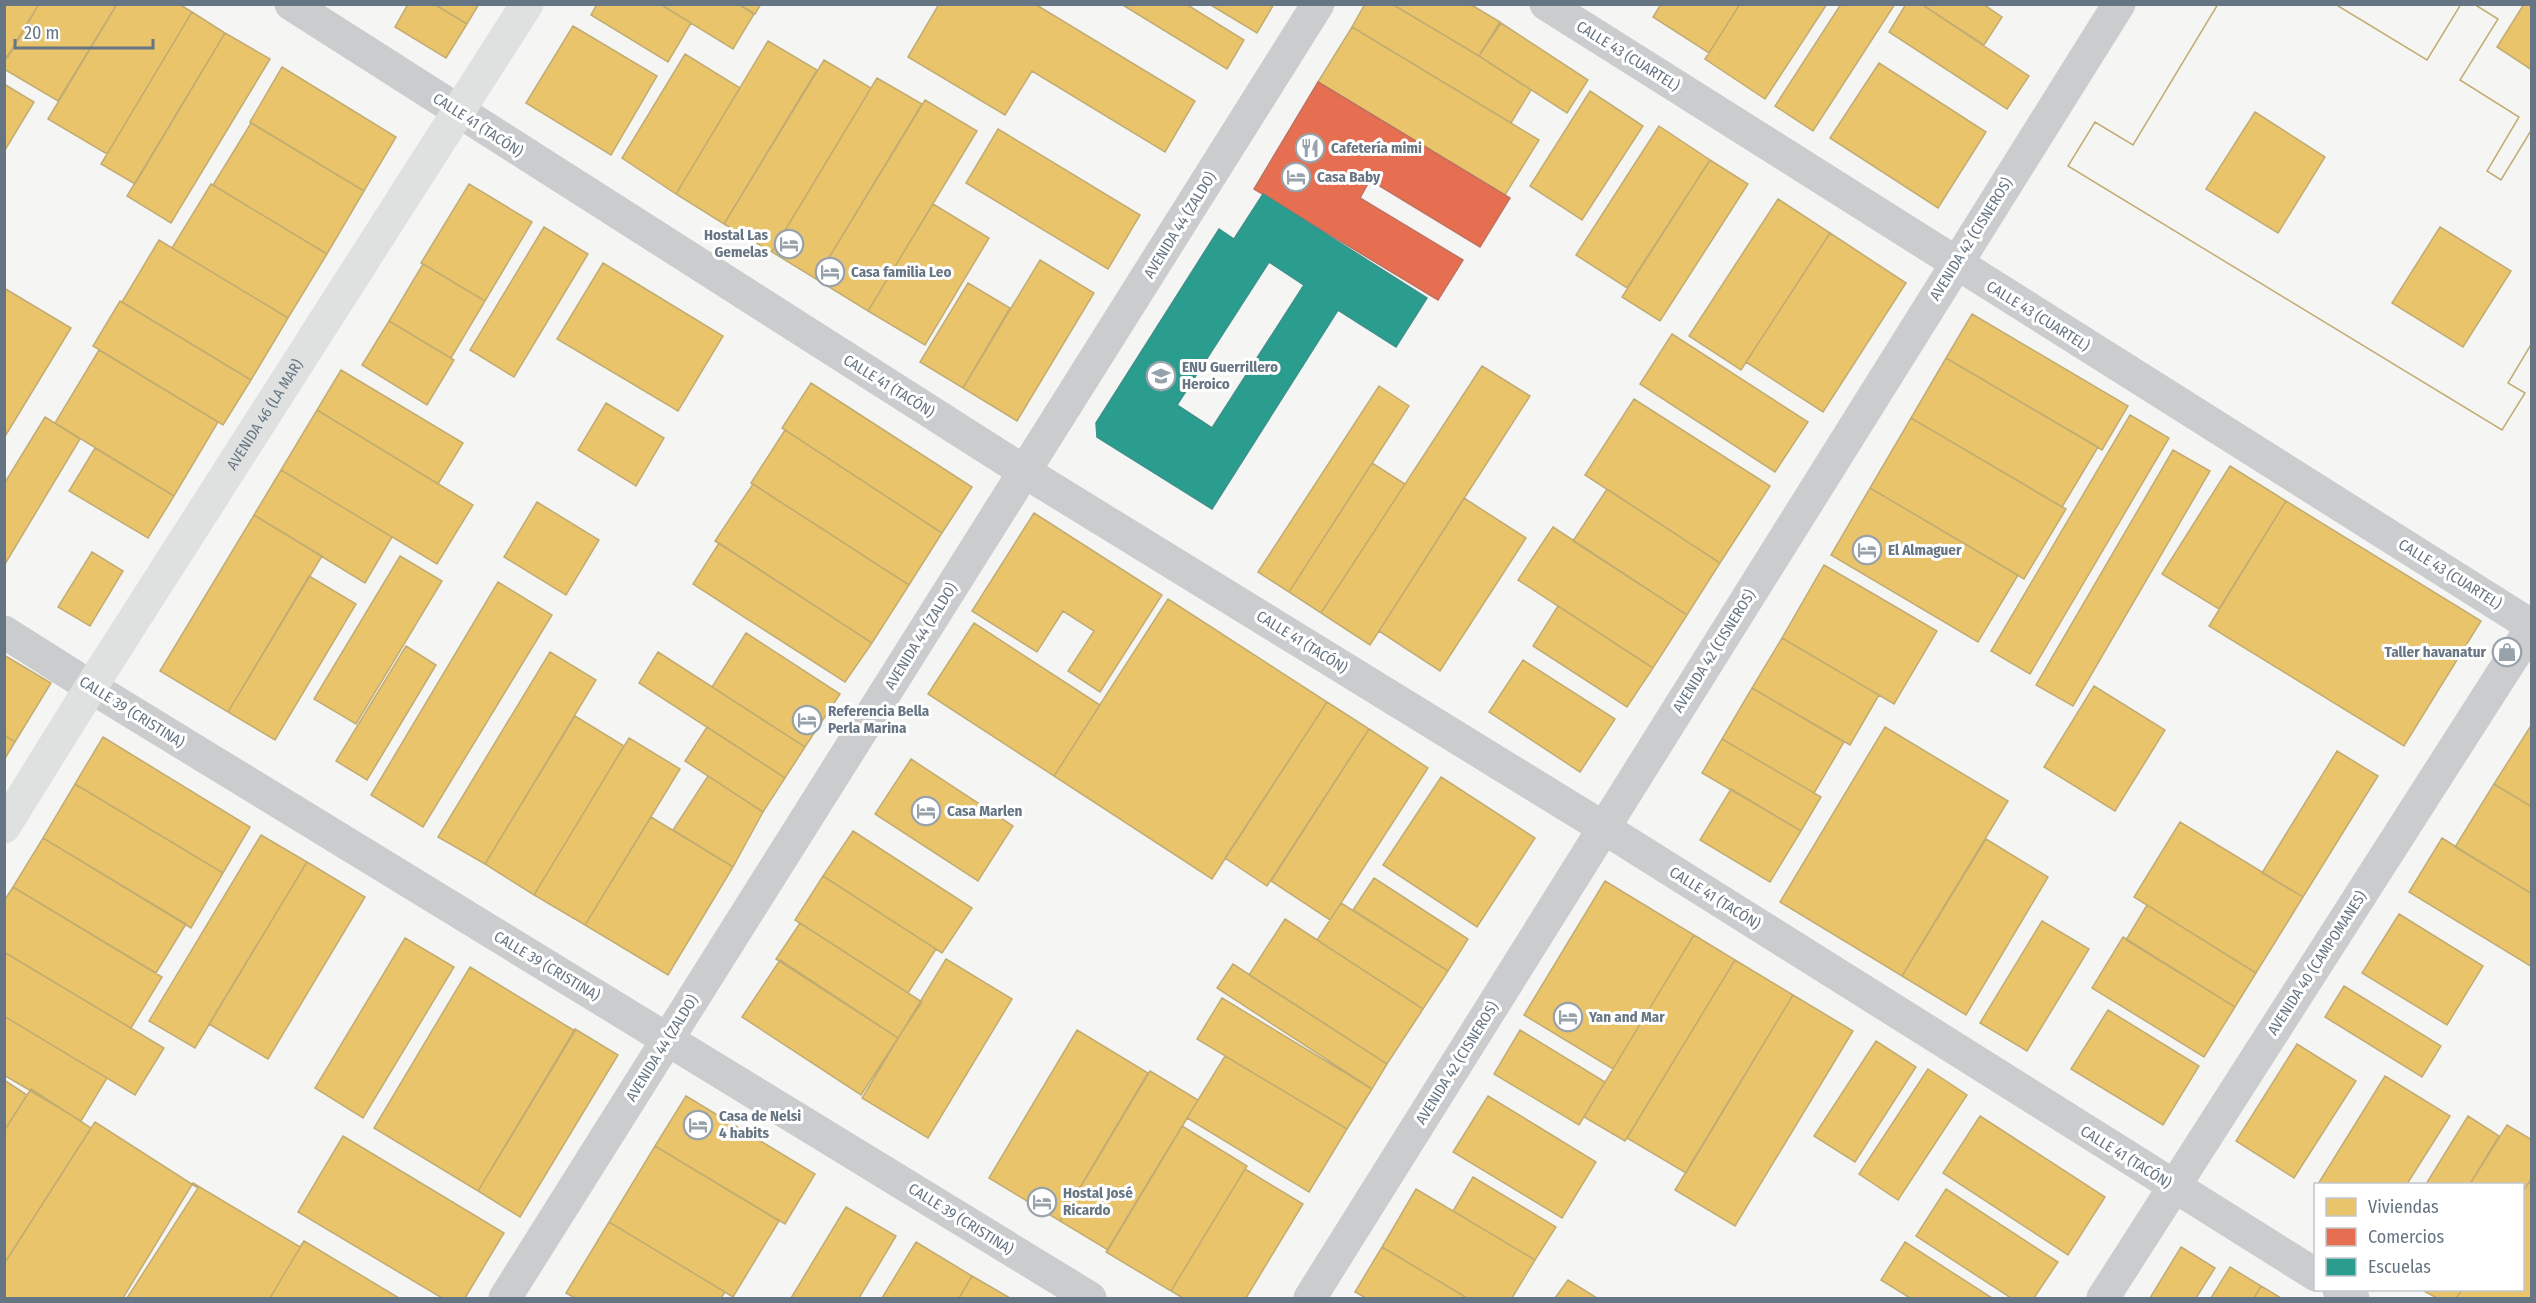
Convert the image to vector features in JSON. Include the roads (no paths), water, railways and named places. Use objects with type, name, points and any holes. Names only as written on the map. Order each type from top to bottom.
[{"type":"main road","name":"AVENIDA 46 (LA MAR)","points":[[4,826],[527,4]]},
{"type":"street","name":"CALLE 41 (TACÓN)","points":[[291,4],[458,113],[1025,472],[1604,828],[2314,1274]]},
{"type":"street","name":"AVENIDA 44 (ZALDO)","points":[[505,1299],[1318,4]]},
{"type":"street","name":"CALLE 43 (CUARTEL)","points":[[1546,4],[2532,626]]},
{"type":"street","name":"AVENIDA 42 (CISNEROS)","points":[[1310,1299],[2119,4]]},
{"type":"street","name":"AVENIDA 40 (CAMPOMANES)","points":[[2103,1299],[2532,626]]},
{"type":"street","name":"CALLE 39 (CRISTINA)","points":[[4,632],[1090,1299]]},
{"type":"street","points":[[2340,1291],[2353,1299]]},
{"type":"place","name":"Cafetería mimi","points":[[1310,148]]},
{"type":"place","name":"Casa Baby","points":[[1296,177]]},
{"type":"place","name":"Hostal Las Gemelas","points":[[789,244]]},
{"type":"place","name":"Casa familia Leo","points":[[830,272]]},
{"type":"place","name":"ENU Guerrillero Heroico","points":[[1161,376]]},
{"type":"place","name":"El Almaguer","points":[[1867,550]]},
{"type":"place","name":"Taller havanatur","points":[[2507,652]]},
{"type":"place","name":"Referencia Bella Perla Marina","points":[[807,720]]},
{"type":"place","name":"Casa Marlen","points":[[926,811]]},
{"type":"place","name":"Yan and Mar","points":[[1568,1017]]},
{"type":"place","name":"Casa de Nelsi 4 habits","points":[[698,1125]]},
{"type":"place","name":"Hostal José Ricardo","points":[[1042,1202]]}]
